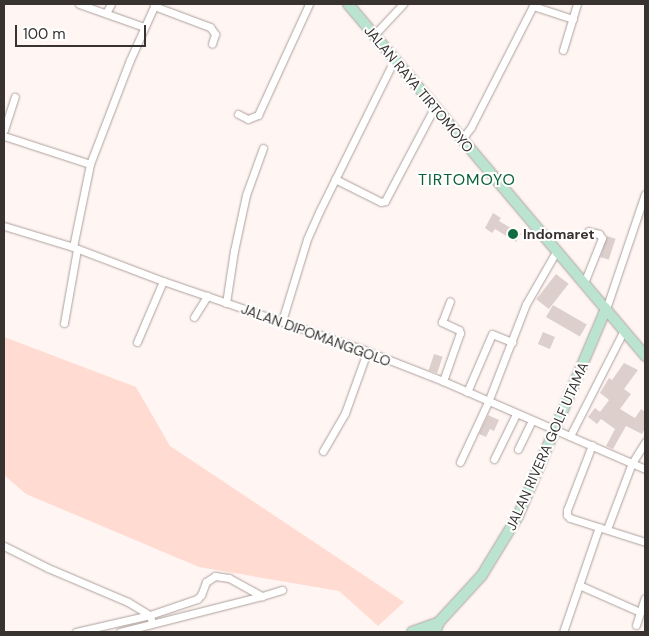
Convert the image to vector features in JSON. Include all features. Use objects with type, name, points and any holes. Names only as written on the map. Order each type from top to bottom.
[{"type":"street","points":[[79,4],[144,27]]},
{"type":"street","points":[[106,13],[111,4]]},
{"type":"street","points":[[238,114],[248,119],[258,115],[309,4]]},
{"type":"street","name":"JALAN RAYA TIRTOMOYO","points":[[348,4],[645,356]]},
{"type":"street","points":[[374,36],[403,4]]},
{"type":"street","points":[[563,50],[577,4]]},
{"type":"street","points":[[64,323],[90,164],[154,5],[210,27],[215,34],[212,44]]},
{"type":"street","points":[[462,139],[475,118],[533,5],[573,19]]},
{"type":"street","points":[[282,321],[307,239],[394,60]]},
{"type":"street","points":[[4,130],[15,97]]},
{"type":"street","points":[[335,179],[381,202],[385,201],[434,108]]},
{"type":"street","points":[[4,136],[90,164]]},
{"type":"street","points":[[226,303],[234,251],[246,195],[264,148]]},
{"type":"street","points":[[606,309],[645,194]]},
{"type":"street","name":"JALAN DIPOMANGGOLO","points":[[4,226],[75,248],[163,281],[367,352],[443,381],[645,468]]},
{"type":"street","points":[[584,284],[602,238],[599,234],[588,231]]},
{"type":"street","points":[[460,462],[488,402],[526,304],[557,250]]},
{"type":"street","points":[[137,342],[163,281]]},
{"type":"street","points":[[194,317],[206,296]]},
{"type":"street","points":[[443,381],[460,333],[459,330],[442,322],[450,301]]},
{"type":"street","name":"JALAN RIVERA GOLF UTAMA","points":[[412,632],[437,623],[482,575],[513,525],[556,430],[606,309]]},
{"type":"street","points":[[570,436],[624,330]]},
{"type":"street","points":[[467,392],[492,334],[512,342]]},
{"type":"street","points":[[323,451],[345,412],[367,352]]},
{"type":"street","points":[[494,459],[516,414]]},
{"type":"street","points":[[518,449],[532,420]]},
{"type":"street","points":[[563,632],[579,584],[603,528],[632,463],[645,442]]},
{"type":"street","points":[[592,446],[567,510],[567,515],[570,518],[645,542]]},
{"type":"street","points":[[4,546],[48,568],[128,602],[150,614],[152,623]]},
{"type":"street","points":[[76,632],[150,614],[197,599],[201,595],[206,582],[215,576],[229,578],[262,596]]},
{"type":"street","points":[[579,584],[640,612]]},
{"type":"street","points":[[120,632],[282,590]]},
{"type":"street","points":[[636,625],[645,598]]},
{"type":"shaded area","points":[[4,337],[136,387],[170,446],[404,602],[378,626],[339,591],[199,567],[26,494],[4,475]]},
{"type":"building","points":[[493,213],[501,218],[499,221],[521,234],[516,242],[495,229],[492,233],[485,228]]},
{"type":"building","points":[[607,236],[616,239],[609,260],[600,257]]},
{"type":"building","points":[[556,274],[569,284],[549,309],[536,299]]},
{"type":"building","points":[[553,305],[587,325],[580,337],[546,317]]},
{"type":"building","points":[[543,332],[555,337],[550,349],[538,344]]},
{"type":"building","points":[[434,354],[443,357],[437,373],[429,370]]},
{"type":"building","points":[[624,363],[638,370],[624,389],[631,394],[620,409],[635,418],[641,409],[645,412],[645,428],[642,434],[626,426],[613,449],[606,446],[615,429],[601,419],[597,424],[588,417],[595,408],[600,412],[609,400],[600,393],[609,378],[612,380]]},
{"type":"building","points":[[488,415],[499,420],[494,431],[490,429],[486,437],[479,434]]},
{"type":"place","name":"Indomaret","points":[[513,234]]},
{"type":"district","name":"TIRTOMOYO","points":[[467,180]]}]
